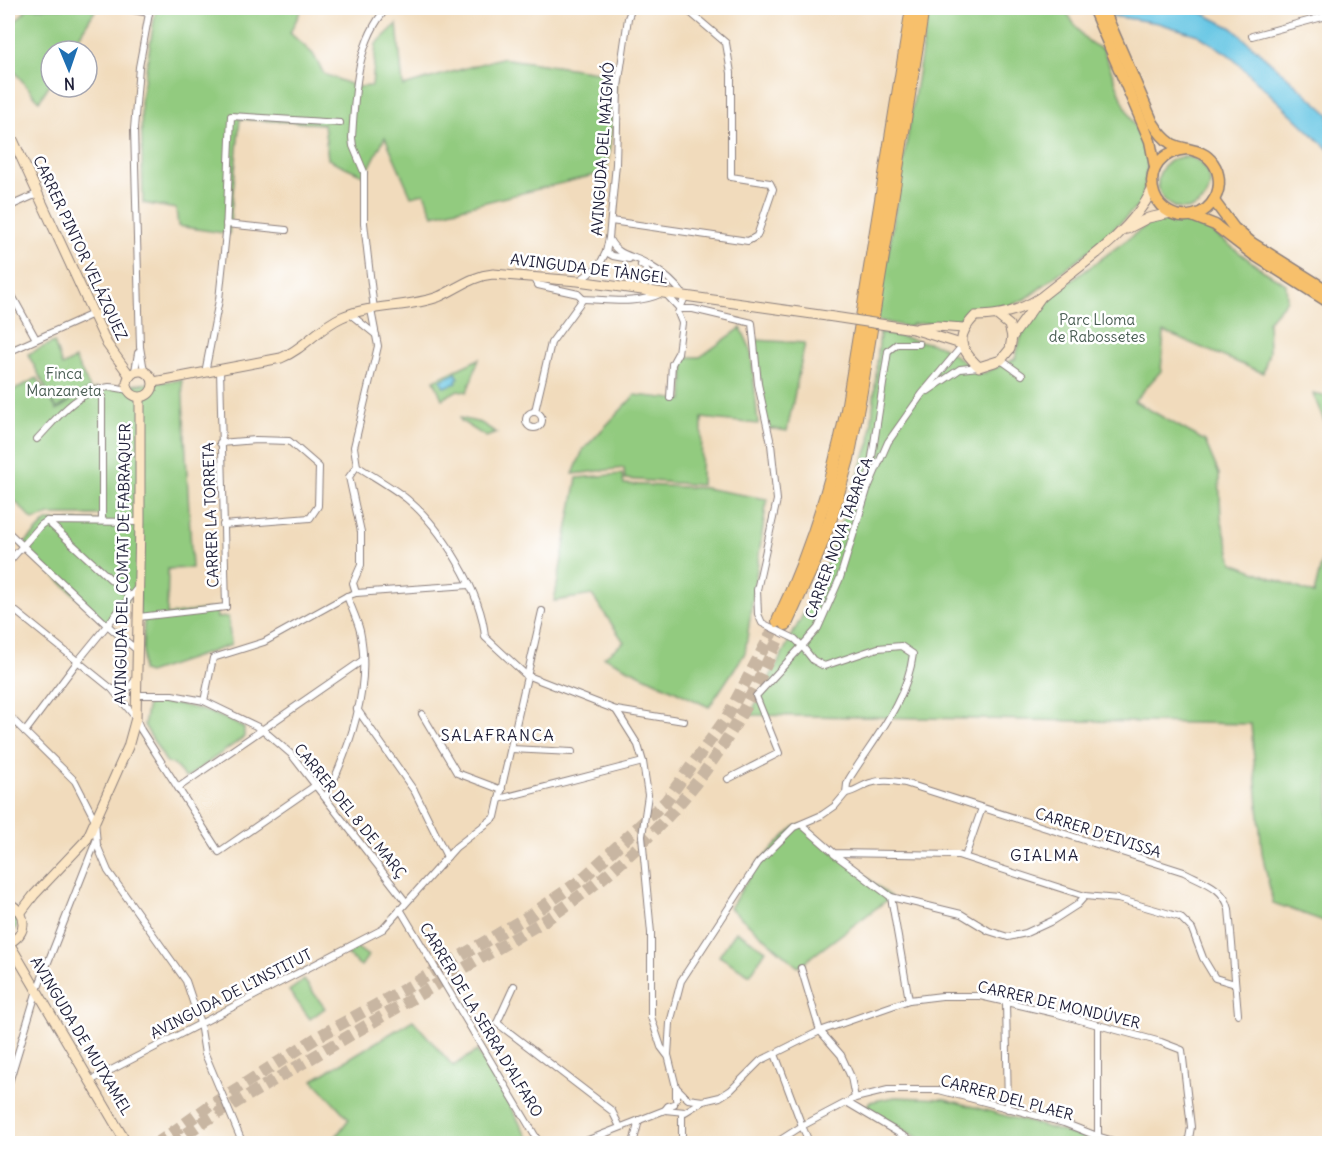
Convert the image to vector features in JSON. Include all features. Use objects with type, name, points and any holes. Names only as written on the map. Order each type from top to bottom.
[{"type":"highway","points":[[912,8],[847,410],[838,453],[817,526],[782,622],[816,558],[848,459],[863,381],[923,8]]},
{"type":"main road","points":[[1093,8],[1106,26],[1160,134],[1172,144],[1206,155],[1213,162],[1219,181],[1214,201],[1201,213],[1192,216],[1171,213],[1162,207],[1152,190]]},
{"type":"main road","points":[[1103,8],[1106,26],[1150,141],[1155,167]]},
{"type":"main road","name":"CARRER PINTOR VELÁZQUEZ","points":[[8,129],[107,344],[136,373]]},
{"type":"main road","points":[[998,316],[1009,326],[1012,337],[1010,349],[1001,360],[979,367],[962,345],[963,328],[975,316],[998,316],[1027,306],[1122,232],[1142,209],[1152,190],[1152,175],[1155,167],[1168,153],[1187,148]]},
{"type":"main road","points":[[1214,201],[1234,228],[1252,243],[1329,292]]},
{"type":"main road","points":[[1122,232],[1148,218],[1171,213]]},
{"type":"main road","points":[[1192,216],[1215,225],[1254,255],[1329,303]]},
{"type":"main road","name":"AVINGUDA DE TÀNGEL","points":[[154,382],[281,358],[291,354],[337,320],[350,314],[438,297],[481,275],[493,274],[649,288],[685,297],[913,329]]},
{"type":"main road","points":[[1012,337],[1041,297]]},
{"type":"main road","points":[[913,329],[937,326],[963,328]]},
{"type":"main road","points":[[913,329],[941,336],[962,345]]},
{"type":"main road","points":[[136,373],[151,375],[154,382],[150,394],[140,398],[128,390],[127,381],[136,373]]},
{"type":"main road","name":"AVINGUDA DEL COMTAT DE FABRAQUER","points":[[21,912],[87,839],[128,747],[136,718],[140,398]]},
{"type":"main road","points":[[8,903],[21,912],[24,921],[23,929],[17,938],[8,943]]},
{"type":"main road","name":"AVINGUDA DE MUTXAMEL","points":[[8,943],[127,1143]]},
{"type":"street","points":[[123,8],[150,10],[139,67],[134,129],[140,347],[136,373]]},
{"type":"street","points":[[356,593],[353,583],[361,565],[361,532],[349,477],[357,466],[354,447],[378,346],[372,310],[364,223],[364,172],[352,138],[363,49],[375,21],[387,8]]},
{"type":"street","name":"AVINGUDA DEL MAIGMÓ","points":[[578,280],[599,266],[606,252],[609,238],[616,165],[618,87],[632,8]]},
{"type":"street","points":[[611,221],[748,241],[757,236],[773,189],[770,183],[731,177],[731,86],[726,43],[686,8]]},
{"type":"street","points":[[1252,36],[1329,15]]},
{"type":"street","points":[[205,373],[219,300],[226,224],[231,116],[340,123]]},
{"type":"street","points":[[8,207],[38,194]]},
{"type":"street","points":[[226,224],[286,230]]},
{"type":"street","points":[[609,238],[615,249],[644,262],[678,286],[685,297],[679,311]]},
{"type":"street","points":[[606,252],[632,260],[645,267],[649,288]]},
{"type":"street","points":[[534,277],[538,285],[578,294],[584,299],[634,301],[665,293],[679,311],[682,323],[678,353],[672,364],[670,398]]},
{"type":"street","points":[[649,288],[658,278],[666,277]]},
{"type":"street","points":[[9,290],[36,339]]},
{"type":"street","points":[[535,411],[551,343],[584,299]]},
{"type":"street","points":[[679,311],[693,309],[752,323],[758,384],[771,444],[777,500],[757,590],[758,614],[762,623],[795,639],[813,660],[824,666],[878,648],[901,645],[913,654],[904,690],[884,729],[849,778],[846,793],[828,811],[794,827],[758,863],[681,981],[670,1023],[668,1055],[676,1087],[675,1101],[683,1111],[682,1143]]},
{"type":"street","points":[[8,352],[93,314]]},
{"type":"street","points":[[350,314],[376,334]]},
{"type":"street","points":[[868,486],[888,351],[897,344],[919,344]]},
{"type":"street","name":"CARRER NOVA TABARCA","points":[[728,779],[779,753],[756,696],[818,628],[840,578],[868,486],[888,442],[922,394],[962,345]]},
{"type":"street","points":[[1001,360],[1022,375]]},
{"type":"street","points":[[922,394],[960,369],[979,367]]},
{"type":"street","name":"CARRER LA TORRETA","points":[[139,617],[225,607],[220,370]]},
{"type":"street","points":[[37,439],[68,407],[89,392],[110,387],[128,390]]},
{"type":"street","points":[[102,389],[102,521]]},
{"type":"street","points":[[220,443],[256,440],[289,441],[319,467],[318,506],[310,518],[223,525]]},
{"type":"street","points":[[357,466],[409,501],[438,530],[469,585],[484,620],[485,637],[526,675],[616,710],[684,721]]},
{"type":"street","points":[[47,521],[129,596]]},
{"type":"street","points":[[8,563],[47,521],[140,522]]},
{"type":"street","points":[[8,532],[138,651]]},
{"type":"street","points":[[25,732],[139,585]]},
{"type":"street","points":[[204,701],[213,658],[264,642],[347,596],[356,593],[469,585]]},
{"type":"street","points":[[326,797],[342,765],[363,680],[360,630],[347,596]]},
{"type":"street","points":[[8,605],[112,689],[136,718],[141,730],[219,852],[316,785]]},
{"type":"street","points":[[400,909],[456,847],[495,817],[542,611]]},
{"type":"street","points":[[179,787],[363,660]]},
{"type":"street","points":[[112,689],[121,691],[129,689],[138,676]]},
{"type":"street","name":"CARRER DEL 8 DE MARÇ","points":[[138,694],[171,695],[204,701],[262,729],[291,754],[406,902]]},
{"type":"street","points":[[357,709],[415,792],[447,857]]},
{"type":"street","points":[[616,710],[638,745],[648,795],[642,837],[651,933],[651,1017],[661,1047],[668,1055]]},
{"type":"street","points":[[422,714],[457,773],[502,790]]},
{"type":"street","points":[[8,715],[75,781],[95,820],[97,845],[114,880],[186,981],[200,1023],[206,1054],[240,1143]]},
{"type":"street","points":[[511,749],[572,753]]},
{"type":"street","points":[[499,799],[643,762]]},
{"type":"street","name":"CARRER D'EIVISSA","points":[[846,793],[858,790],[869,783],[886,780],[905,783],[1184,872],[1219,890],[1226,898],[1229,909],[1238,1014]]},
{"type":"street","points":[[965,857],[982,808]]},
{"type":"street","points":[[802,825],[891,897],[961,914],[989,931],[1008,937],[1026,933],[1052,921],[1077,905],[1085,896]]},
{"type":"street","points":[[8,1086],[36,990],[97,839]]},
{"type":"street","points":[[834,853],[958,855],[1085,896],[1119,899],[1180,917],[1192,929],[1203,958],[1215,978],[1235,984]]},
{"type":"street","points":[[891,897],[909,1000]]},
{"type":"street","name":"AVINGUDA DE L'INSTITUT","points":[[90,1081],[382,929],[400,909]]},
{"type":"street","name":"CARRER DE LA SERRA D'ALFARO","points":[[400,909],[540,1143]]},
{"type":"street","points":[[801,968],[820,1031],[841,1055],[851,1077],[855,1098]]},
{"type":"street","points":[[514,986],[497,1023],[612,1111],[620,1127]]},
{"type":"street","name":"CARRER DE MONDÚVER","points":[[683,1111],[703,1101],[720,1097],[731,1090],[760,1061],[820,1031],[909,1000],[942,996],[980,996],[1161,1042],[1182,1050],[1191,1127],[1188,1143]]},
{"type":"street","points":[[1006,1002],[1008,1109]]},
{"type":"street","points":[[1097,1140],[1098,1026]]},
{"type":"street","points":[[775,1054],[810,1143]]},
{"type":"street","points":[[665,1110],[683,1111],[690,1104],[676,1087]]},
{"type":"street","name":"CARRER DEL PLAER","points":[[774,1143],[855,1098],[888,1090],[939,1090],[1064,1123],[1097,1140],[1123,1143]]},
{"type":"street","points":[[578,1143],[665,1110],[675,1101],[686,1098]]},
{"type":"street","name":"CARRER DE MONDÚVER","points":[[686,1098],[703,1101]]},
{"type":"street","points":[[848,1103],[917,1143]]},
{"type":"street","points":[[633,1143],[639,1120]]},
{"type":"green space","points":[[28,8],[96,9],[77,39],[39,39],[39,101],[8,64],[8,27]]},
{"type":"green space","points":[[156,8],[302,8],[290,33],[313,54],[324,74],[357,87],[372,86],[376,44],[397,24],[403,86],[501,58],[617,75],[607,172],[433,215],[424,193],[411,196],[385,137],[365,176],[328,159],[324,124],[240,119],[229,234],[178,226],[176,209],[143,203],[141,101]]},
{"type":"green space","points":[[929,8],[1064,9],[1085,37],[1103,49],[1148,161],[1143,196],[1139,205],[1096,245],[1027,298],[1001,310],[982,308],[954,321],[913,324],[908,327],[877,320]]},
{"type":"green space","points":[[1179,157],[1189,157],[1203,164],[1210,183],[1203,202],[1189,209],[1179,209],[1169,205],[1162,198],[1158,188],[1158,178],[1162,168],[1169,161]]},
{"type":"green space","name":"Parc Lloma de Rabossetes","points":[[1166,220],[1192,223],[1209,230],[1264,271],[1286,284],[1287,300],[1268,321],[1269,352],[1263,373],[1164,332],[1161,371],[1134,401],[1205,441],[1219,474],[1221,519],[1233,563],[1314,594],[1329,532],[1329,923],[1273,903],[1262,853],[1251,724],[750,715],[819,584],[870,442],[880,332],[941,346],[982,374],[1015,359],[1023,330],[1043,302],[1151,222]]},
{"type":"green space","points":[[741,328],[751,350],[758,424],[702,418],[701,485],[625,479],[624,468],[573,474],[583,450],[635,395],[683,400],[684,357],[700,357]]},
{"type":"green space","points":[[754,340],[805,343],[787,431],[767,428]]},
{"type":"green space","name":"Finca Manzaneta","points":[[54,342],[62,366],[75,359],[90,388],[57,409],[28,354]]},
{"type":"green space","points":[[479,359],[467,392],[458,390],[442,399],[434,380]]},
{"type":"green space","points":[[37,378],[57,410],[96,388],[101,398],[102,389],[110,387],[182,380],[192,568],[168,569],[167,615],[216,608],[217,618],[228,617],[231,645],[148,673],[142,671],[144,618],[139,617],[139,586],[107,625],[22,546],[47,521],[102,521],[100,515],[50,515],[33,520],[8,494],[8,393]]},
{"type":"green space","points":[[1313,394],[1329,397],[1329,432]]},
{"type":"green space","points":[[460,418],[481,423],[497,433],[486,437],[461,421]]},
{"type":"green space","points":[[622,474],[624,484],[704,488],[767,499],[745,653],[709,707],[604,657],[624,642],[592,595],[554,601],[577,478]]},
{"type":"green space","points":[[148,703],[182,705],[224,718],[244,728],[244,737],[186,778],[173,764],[167,763],[144,725]]},
{"type":"green space","points":[[802,825],[891,897],[798,967],[730,908],[758,863],[794,827]]},
{"type":"green space","points":[[8,909],[15,915],[17,922],[15,930],[8,936]]},
{"type":"green space","points":[[736,931],[766,950],[750,975],[719,956]]},
{"type":"green space","points":[[356,947],[368,956],[361,966],[348,956]]},
{"type":"green space","points":[[304,980],[325,1008],[310,1019],[289,991]]},
{"type":"green space","points":[[413,1020],[453,1066],[477,1051],[512,1107],[529,1139],[528,1143],[331,1143],[349,1119],[313,1080]]},
{"type":"green space","points":[[895,1097],[945,1099],[1082,1137],[1091,1143],[927,1143],[866,1109],[869,1102]]},
{"type":"water","points":[[1075,8],[1194,9],[1232,28],[1329,114],[1329,150],[1228,54],[1198,35],[1158,23]]},
{"type":"water","points":[[456,373],[459,378],[456,380],[457,383],[444,387],[441,380]]},
{"type":"tunnel","points":[[156,1144],[208,1107],[321,1035],[532,914],[581,880],[666,801],[727,717],[778,621]]},
{"type":"tunnel","points":[[172,1144],[203,1122],[544,921],[601,879],[654,831],[700,777],[739,718],[786,624]]},
{"type":"district","name":"SALAFRANCA","points":[[498,735]]},
{"type":"district","name":"GIALMA","points":[[1045,855]]}]
